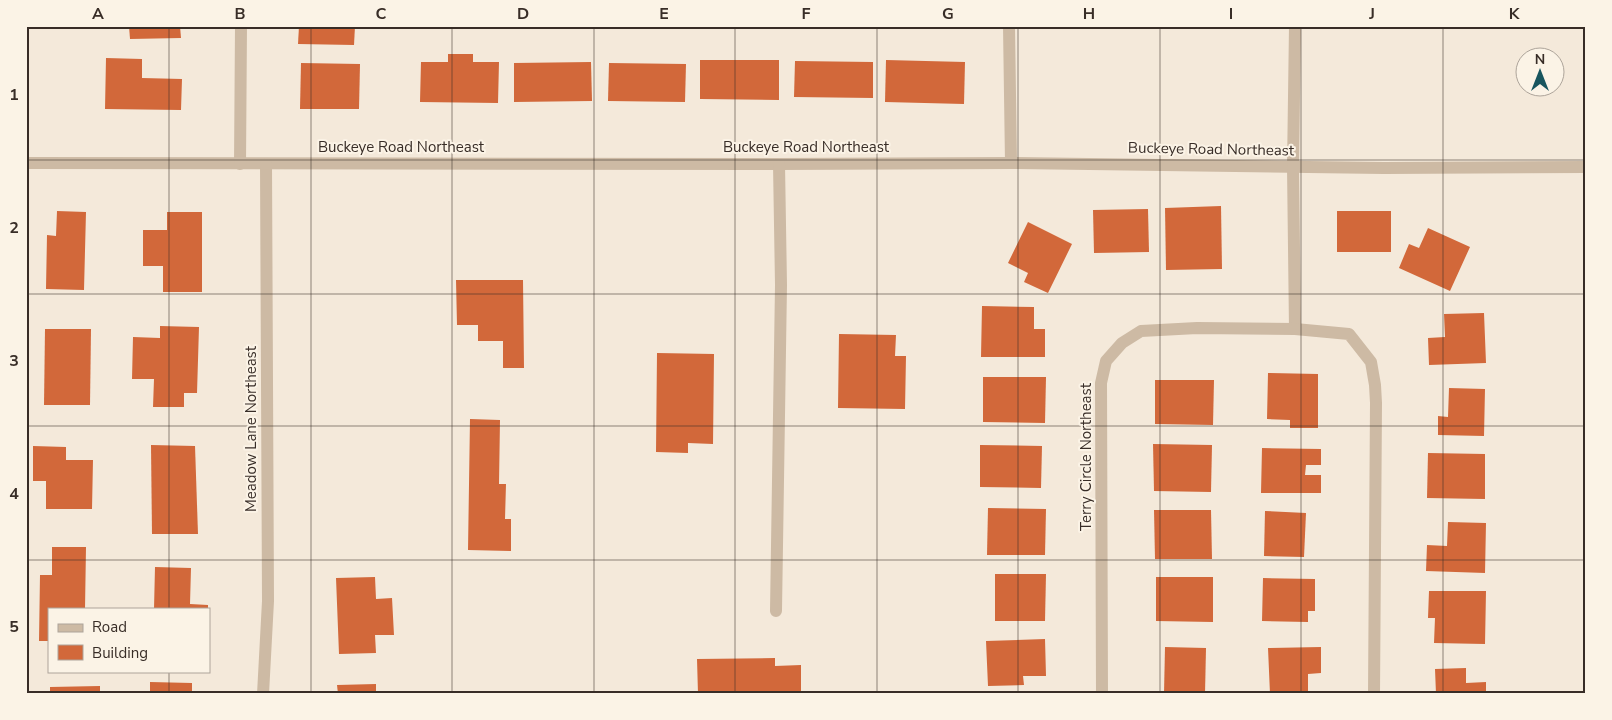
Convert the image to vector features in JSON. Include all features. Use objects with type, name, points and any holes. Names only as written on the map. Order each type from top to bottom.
[{"type":"street","points":[[240,26],[240,164]]},
{"type":"street","points":[[1009,26],[1011,163]]},
{"type":"street","points":[[1295,26],[1293,167],[1295,330]]},
{"type":"street","name":"Buckeye Road Northeast","points":[[26,163],[1011,163],[1293,167],[1586,167]]},
{"type":"street","name":"Meadow Lane Northeast","points":[[263,694],[268,601],[266,164]]},
{"type":"street","points":[[776,611],[781,285],[779,164]]},
{"type":"street","name":"Terry Circle Northeast","points":[[1102,694],[1101,383],[1106,361],[1122,343],[1141,332],[1197,328],[1295,330],[1349,334],[1371,362],[1376,403],[1376,640],[1374,694]]},
{"type":"building","points":[[129,26],[180,26],[181,38],[130,39]]},
{"type":"building","points":[[299,26],[355,26],[354,45],[298,44]]},
{"type":"building","points":[[448,54],[473,54],[473,62],[499,62],[498,103],[420,102],[421,62],[448,62]]},
{"type":"building","points":[[106,58],[142,59],[142,78],[182,79],[181,110],[105,109]]},
{"type":"building","points":[[700,60],[779,60],[779,100],[700,99]]},
{"type":"building","points":[[886,60],[965,62],[964,104],[885,102]]},
{"type":"building","points":[[795,61],[873,62],[873,98],[794,97]]},
{"type":"building","points":[[591,62],[592,101],[514,102],[514,63]]},
{"type":"building","points":[[301,63],[360,64],[359,109],[300,109]]},
{"type":"building","points":[[609,63],[686,64],[685,102],[608,101]]},
{"type":"building","points":[[1221,206],[1222,269],[1166,270],[1165,208]]},
{"type":"building","points":[[1148,209],[1149,252],[1094,253],[1093,210]]},
{"type":"building","points":[[57,211],[86,212],[84,290],[46,289],[47,235],[56,236]]},
{"type":"building","points":[[1337,211],[1391,211],[1391,252],[1337,252]]},
{"type":"building","points":[[167,212],[202,212],[202,292],[163,292],[163,266],[143,266],[143,230],[167,230]]},
{"type":"building","points":[[1028,222],[1072,244],[1048,293],[1024,282],[1028,273],[1008,263]]},
{"type":"building","points":[[1428,228],[1470,247],[1450,291],[1399,268],[1409,244],[1419,248]]},
{"type":"building","points":[[456,280],[523,280],[524,368],[503,368],[503,341],[478,341],[478,325],[457,325]]},
{"type":"building","points":[[982,306],[1034,307],[1034,329],[1045,329],[1045,357],[981,357]]},
{"type":"building","points":[[1484,313],[1486,363],[1429,365],[1428,338],[1445,337],[1444,314]]},
{"type":"building","points":[[160,326],[199,327],[197,393],[184,393],[184,407],[153,407],[154,379],[132,379],[133,337],[160,338]]},
{"type":"building","points":[[45,329],[91,329],[90,405],[44,405]]},
{"type":"building","points":[[839,334],[896,335],[895,356],[906,356],[905,409],[838,408]]},
{"type":"building","points":[[657,353],[714,354],[713,444],[688,443],[688,453],[656,452]]},
{"type":"building","points":[[1268,373],[1318,374],[1318,428],[1290,428],[1290,420],[1267,419]]},
{"type":"building","points":[[983,377],[1046,377],[1045,423],[983,422]]},
{"type":"building","points":[[1155,380],[1214,380],[1213,425],[1155,424]]},
{"type":"building","points":[[1449,388],[1485,389],[1484,436],[1438,435],[1438,416],[1448,417]]},
{"type":"building","points":[[470,419],[500,420],[499,484],[506,484],[505,519],[511,519],[511,551],[468,550]]},
{"type":"building","points":[[1153,444],[1212,445],[1211,492],[1154,491]]},
{"type":"building","points":[[151,445],[195,446],[198,534],[152,534]]},
{"type":"building","points":[[980,445],[1042,446],[1041,488],[980,487]]},
{"type":"building","points":[[33,446],[66,447],[66,460],[93,460],[92,509],[46,509],[46,481],[33,481]]},
{"type":"building","points":[[1262,448],[1321,449],[1321,465],[1306,465],[1305,475],[1321,475],[1321,493],[1261,493]]},
{"type":"building","points":[[1428,453],[1485,454],[1485,499],[1427,498]]},
{"type":"building","points":[[988,508],[1046,509],[1045,555],[987,555]]},
{"type":"building","points":[[1154,510],[1211,510],[1212,559],[1155,559]]},
{"type":"building","points":[[1265,511],[1306,513],[1304,557],[1264,556]]},
{"type":"building","points":[[1448,522],[1486,523],[1485,573],[1426,571],[1427,545],[1447,546]]},
{"type":"building","points":[[52,547],[86,547],[85,608],[48,608],[48,641],[39,641],[40,575],[52,575]]},
{"type":"building","points":[[155,567],[191,568],[190,604],[208,605],[208,608],[154,608]]},
{"type":"building","points":[[995,574],[1046,574],[1045,621],[995,621]]},
{"type":"building","points":[[375,577],[376,599],[392,598],[394,635],[375,635],[376,653],[339,654],[336,578]]},
{"type":"building","points":[[1156,577],[1213,577],[1213,622],[1156,621]]},
{"type":"building","points":[[1263,578],[1315,579],[1315,611],[1308,611],[1308,622],[1262,621]]},
{"type":"building","points":[[1429,591],[1486,591],[1485,644],[1434,643],[1435,618],[1428,618]]},
{"type":"building","points":[[1045,639],[1046,676],[1023,676],[1024,685],[988,686],[986,641]]},
{"type":"building","points":[[1165,647],[1206,648],[1205,694],[1164,694]]},
{"type":"building","points":[[1321,647],[1321,673],[1308,674],[1308,694],[1270,694],[1268,648]]},
{"type":"building","points":[[775,658],[775,666],[801,665],[801,694],[698,694],[697,659]]},
{"type":"building","points":[[1466,668],[1466,683],[1486,682],[1486,694],[1436,694],[1435,669]]},
{"type":"building","points":[[150,682],[192,683],[192,694],[150,694]]},
{"type":"building","points":[[376,684],[376,694],[338,694],[337,685]]},
{"type":"building","points":[[100,686],[100,694],[50,694],[50,687]]}]
